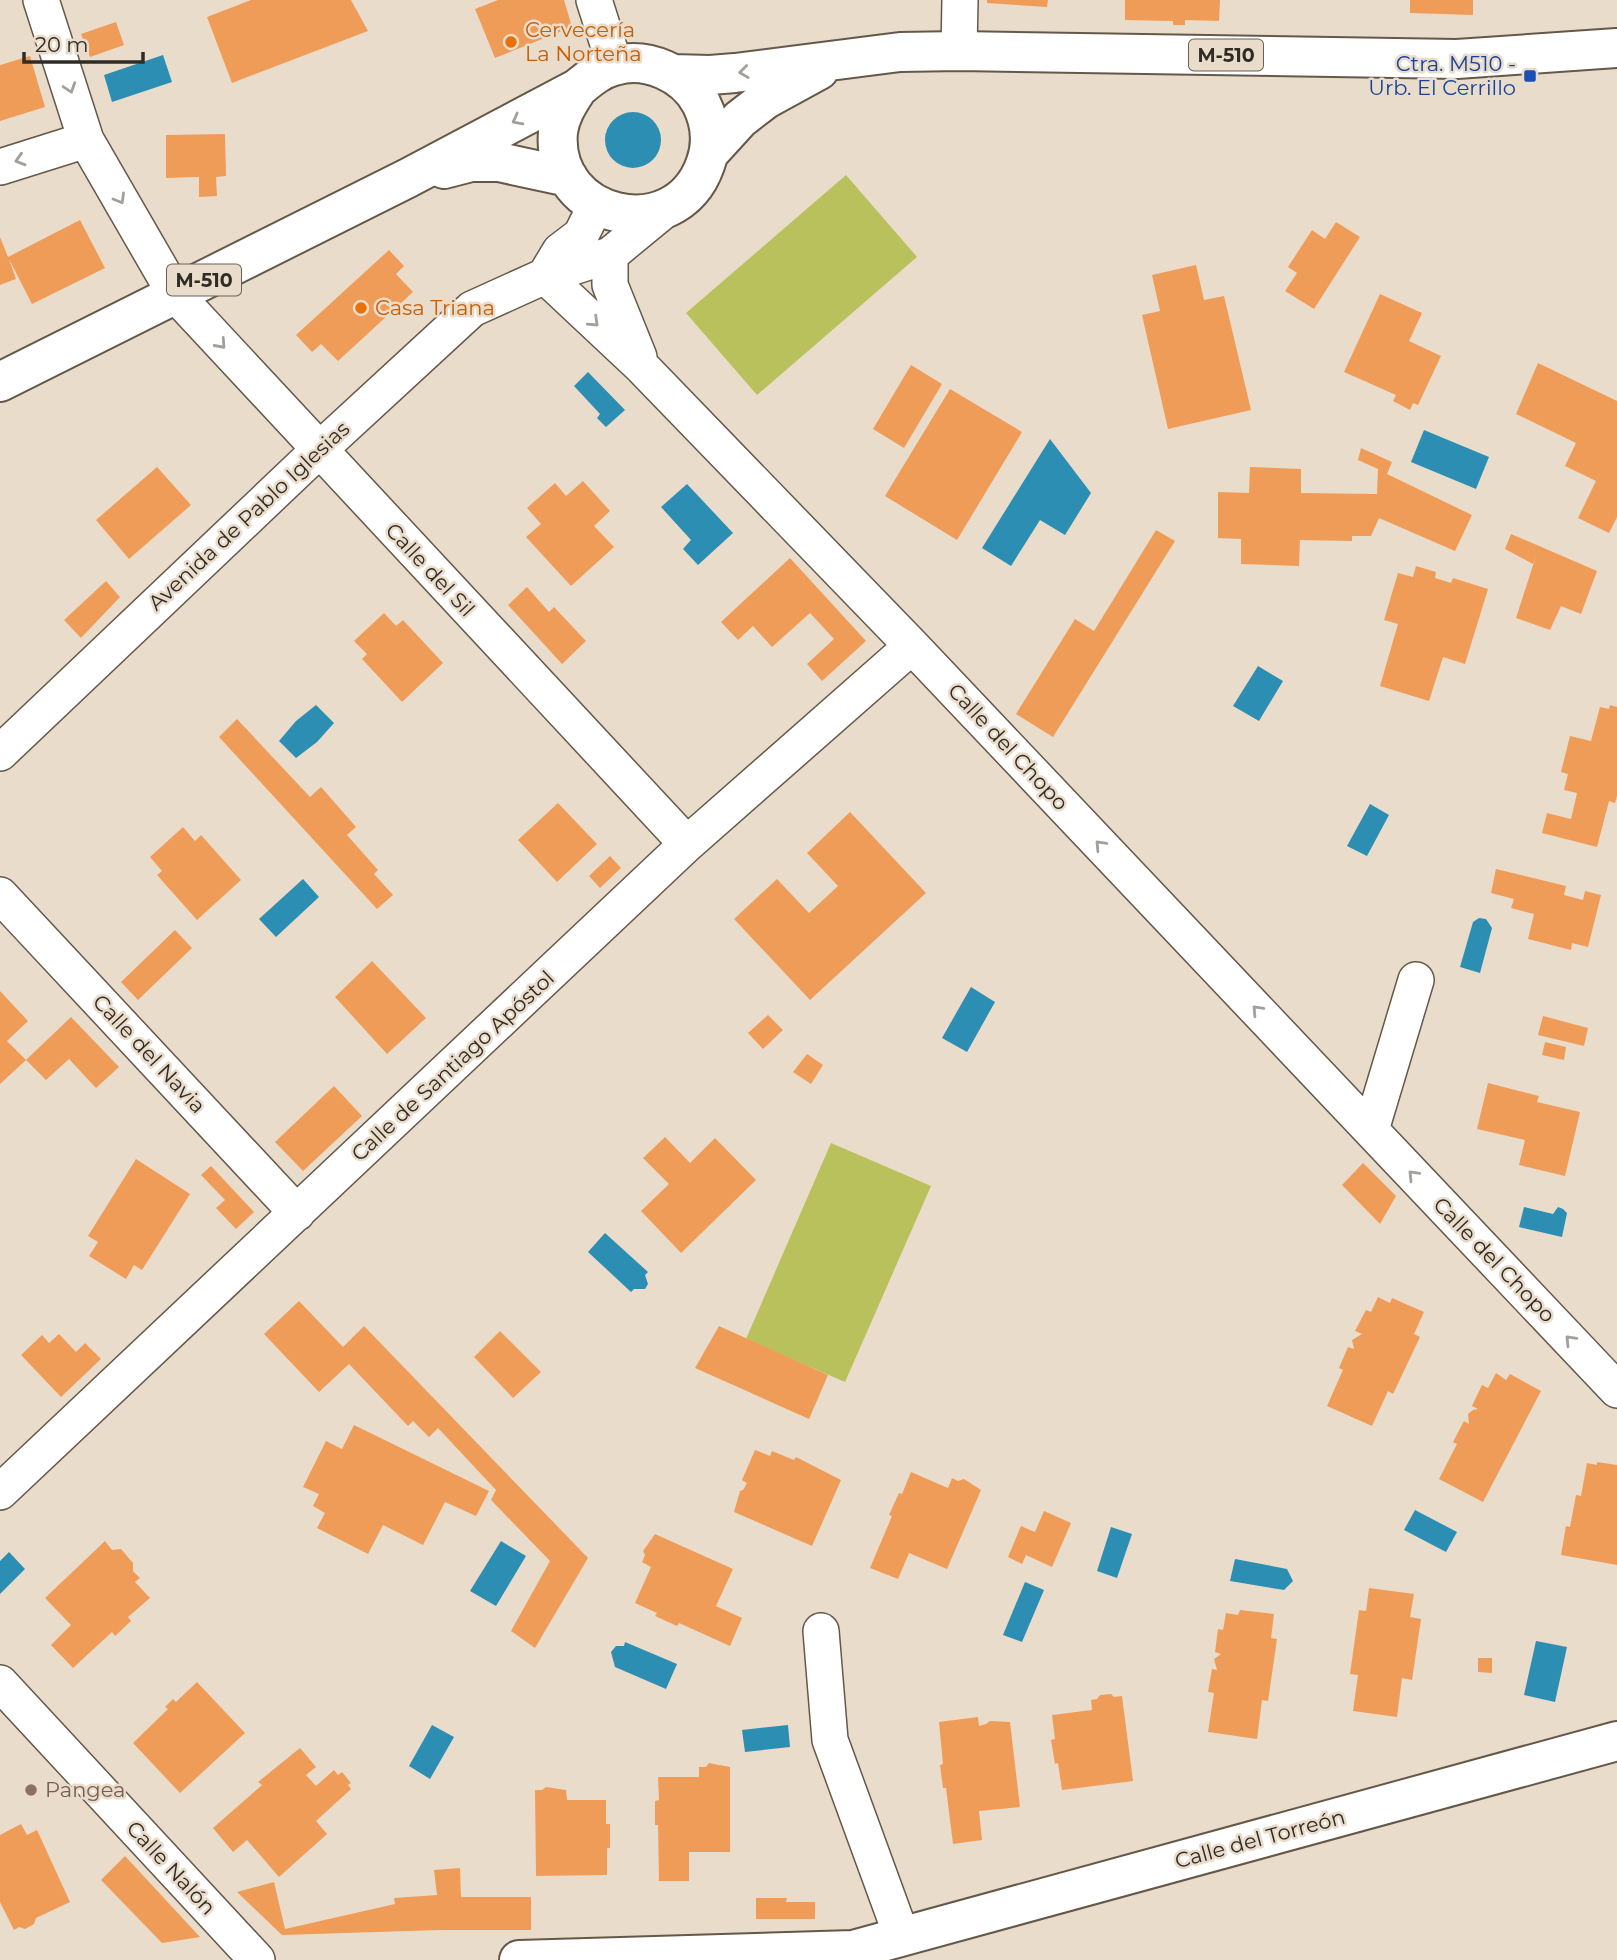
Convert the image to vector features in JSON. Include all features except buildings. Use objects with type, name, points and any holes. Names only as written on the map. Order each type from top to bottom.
[{"type":"main road","name":"M-510","points":[[673,74],[736,74],[900,52],[1457,59],[1617,48]]},
{"type":"main road","name":"M-510","points":[[709,153],[740,119],[766,99],[836,61]]},
{"type":"main road","name":"M-510","points":[[0,382],[408,178],[578,88],[595,74],[615,66],[634,63],[654,66],[673,74],[699,99],[707,116],[709,153],[701,176],[687,195],[667,208],[643,215],[619,214],[596,205],[581,193],[568,177],[560,155],[558,132],[565,108],[578,88]]},
{"type":"main road","name":"M-510","points":[[408,178],[471,162],[499,162],[568,177]]},
{"type":"main road","name":"Calle del Torreón","points":[[519,1960],[853,1950],[1617,1741]]},
{"type":"street","name":"Calle del Sil","points":[[41,0],[86,140],[175,294],[687,844]]},
{"type":"street","points":[[594,0],[615,66]]},
{"type":"street","points":[[959,51],[960,0]]},
{"type":"street","points":[[0,167],[86,140]]},
{"type":"street","points":[[545,276],[560,251],[581,235],[596,205]]},
{"type":"street","points":[[545,276],[610,255],[667,208]]},
{"type":"street","name":"Calle del Chopo","points":[[610,255],[610,285],[642,367]]},
{"type":"street","name":"Avenida de Pablo Iglesias","points":[[0,753],[318,450],[472,309],[545,276]]},
{"type":"street","name":"Calle del Chopo","points":[[545,276],[642,367],[912,646],[1617,1390]]},
{"type":"street","name":"Calle de Santiago Apóstol","points":[[0,1492],[687,844],[912,646]]},
{"type":"street","name":"Calle del Navia","points":[[0,895],[297,1213]]},
{"type":"street","points":[[1371,1130],[1416,980]]},
{"type":"street","points":[[821,1631],[830,1740],[902,1937]]},
{"type":"street","name":"Calle Nalón","points":[[0,1683],[257,1960]]},
{"type":"green space","points":[[846,175],[917,257],[757,395],[686,313]]},
{"type":"green space","points":[[831,1143],[931,1186],[845,1382],[746,1339]]},
{"type":"water","points":[[163,55],[172,82],[112,102],[104,75]]},
{"type":"water","points":[[627,112],[639,112],[649,116],[657,124],[661,140],[657,156],[649,164],[639,168],[627,168],[617,164],[609,156],[605,146],[605,134],[609,124],[617,116]]},
{"type":"water","points":[[588,372],[625,410],[606,427],[597,418],[600,414],[574,386]]},
{"type":"water","points":[[1424,430],[1489,457],[1476,489],[1411,462]]},
{"type":"water","points":[[1050,439],[1091,493],[1065,535],[1040,520],[1011,566],[982,548]]},
{"type":"water","points":[[687,484],[733,533],[698,565],[683,549],[691,540],[661,507]]},
{"type":"water","points":[[1258,666],[1283,681],[1259,721],[1233,706]]},
{"type":"water","points":[[316,705],[334,723],[317,742],[296,758],[279,741],[296,721]]},
{"type":"water","points":[[1370,804],[1389,815],[1367,856],[1347,846]]},
{"type":"water","points":[[303,879],[319,897],[276,937],[259,919]]},
{"type":"water","points":[[1479,918],[1486,919],[1492,928],[1480,973],[1460,967],[1473,922]]},
{"type":"water","points":[[971,987],[995,1002],[967,1052],[942,1038]]},
{"type":"water","points":[[1524,1207],[1553,1214],[1558,1207],[1563,1209],[1567,1213],[1562,1237],[1519,1227]]},
{"type":"water","points":[[605,1233],[648,1272],[645,1275],[648,1284],[645,1289],[634,1289],[631,1292],[588,1252]]},
{"type":"water","points":[[1415,1510],[1457,1532],[1446,1552],[1404,1530]]},
{"type":"water","points":[[1111,1527],[1132,1534],[1117,1578],[1097,1571]]},
{"type":"water","points":[[501,1541],[526,1556],[496,1606],[470,1591]]},
{"type":"water","points":[[9,1552],[25,1569],[0,1594],[0,1561]]},
{"type":"water","points":[[1235,1559],[1287,1569],[1293,1581],[1284,1590],[1230,1581]]},
{"type":"water","points":[[1025,1582],[1044,1590],[1022,1642],[1003,1635]]},
{"type":"water","points":[[1536,1641],[1567,1647],[1555,1702],[1524,1695]]},
{"type":"water","points":[[625,1642],[677,1664],[666,1689],[615,1667],[611,1652],[616,1646],[624,1646]]},
{"type":"water","points":[[432,1725],[454,1737],[430,1779],[409,1766]]},
{"type":"water","points":[[788,1725],[790,1747],[745,1752],[742,1730]]},
{"type":"place","name":"Cervecería La Norteña","points":[[511,42]]},
{"type":"place","name":"Ctra. M510 - Urb. El Cerrillo","points":[[1530,76]]},
{"type":"place","name":"Casa Triana","points":[[361,308]]},
{"type":"place","name":"Pangea","points":[[31,1790]]}]
